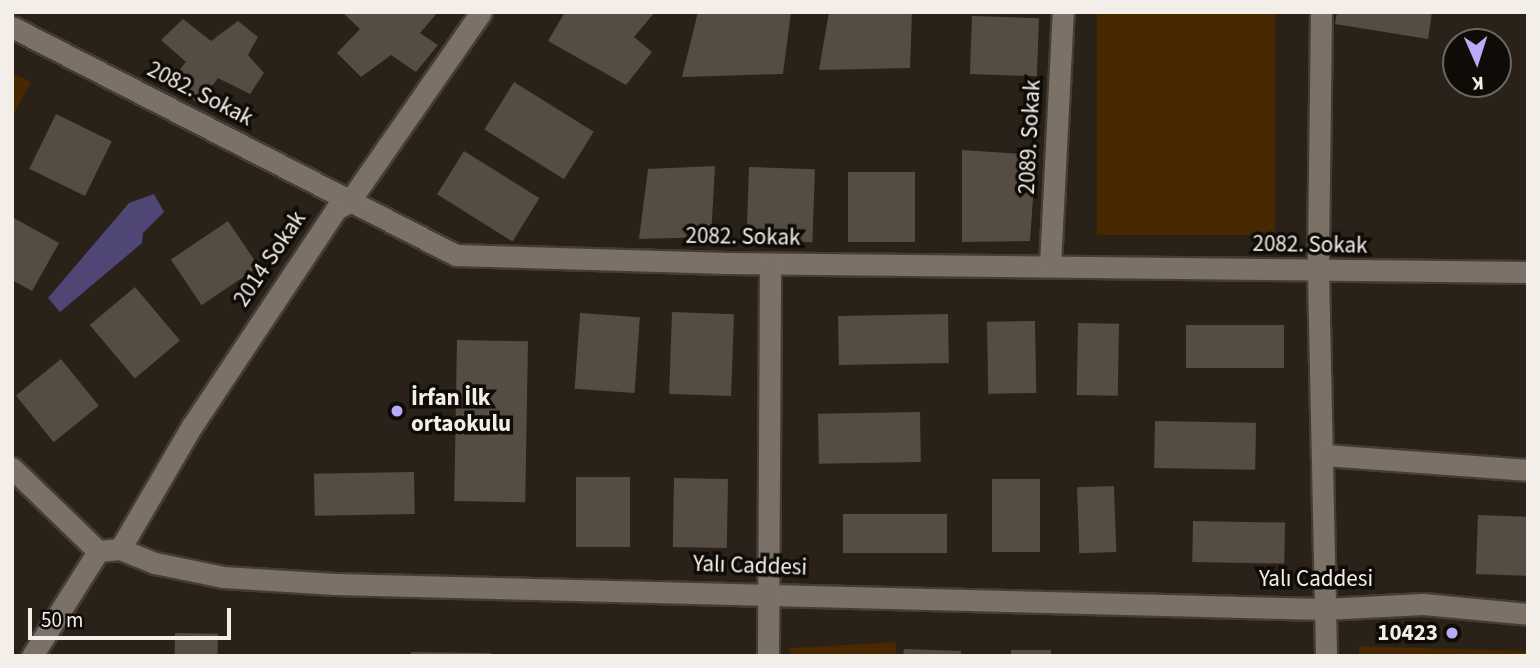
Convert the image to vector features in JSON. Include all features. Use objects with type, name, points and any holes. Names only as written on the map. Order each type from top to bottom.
[{"type":"street","name":"2014 Sokak","points":[[120,549],[259,323],[336,209],[349,202],[481,12]]},
{"type":"street","name":"2089. Sokak","points":[[1050,265],[1063,12]]},
{"type":"street","points":[[1321,12],[1318,272],[1325,454],[1326,656]]},
{"type":"street","name":"2082. Sokak","points":[[12,27],[456,255],[770,264],[1050,265],[1318,272],[1528,272]]},
{"type":"street","points":[[768,656],[770,264]]},
{"type":"street","points":[[1325,454],[1528,470]]},
{"type":"street","points":[[12,468],[98,551],[32,656]]},
{"type":"street","name":"Yalı Caddesi","points":[[98,551],[120,549],[155,563],[223,577],[335,584],[1324,608],[1423,604],[1528,614]]},
{"type":"shaded area","points":[[1097,12],[1275,12],[1275,235],[1097,235]]},
{"type":"shaded area","points":[[12,73],[31,82],[12,117]]},
{"type":"shaded area","points":[[154,194],[164,212],[143,233],[142,243],[60,312],[48,298],[129,203]]},
{"type":"shaded area","points":[[896,642],[896,656],[790,656],[790,648]]},
{"type":"shaded area","points":[[1359,646],[1528,651],[1528,656],[1359,656]]},
{"type":"building","points":[[342,12],[438,12],[420,33],[438,45],[416,72],[391,55],[361,77],[337,53],[360,29]]},
{"type":"building","points":[[565,12],[655,12],[634,37],[652,52],[626,85],[548,41]]},
{"type":"building","points":[[698,12],[791,12],[783,74],[682,77]]},
{"type":"building","points":[[829,12],[912,12],[910,68],[819,70]]},
{"type":"building","points":[[1337,12],[1432,12],[1428,39],[1335,24]]},
{"type":"building","points":[[972,16],[1039,18],[1037,76],[970,74]]},
{"type":"building","points":[[183,19],[211,41],[238,21],[258,37],[248,55],[264,73],[250,94],[218,78],[198,104],[171,80],[186,62],[161,40]]},
{"type":"building","points":[[514,82],[594,132],[564,179],[484,129]]},
{"type":"building","points":[[56,114],[112,141],[85,196],[29,169]]},
{"type":"building","points":[[962,150],[1036,155],[1030,241],[962,242]]},
{"type":"building","points":[[464,151],[539,198],[512,241],[437,194]]},
{"type":"building","points":[[715,166],[711,237],[639,239],[648,169]]},
{"type":"building","points":[[749,167],[815,169],[812,242],[746,240]]},
{"type":"building","points":[[848,172],[915,172],[915,242],[848,242]]},
{"type":"building","points":[[12,217],[59,243],[32,291],[12,280]]},
{"type":"building","points":[[228,221],[259,267],[202,305],[171,260]]},
{"type":"building","points":[[135,287],[180,341],[135,379],[90,325]]},
{"type":"building","points":[[672,312],[734,314],[731,396],[669,394]]},
{"type":"building","points":[[580,313],[640,317],[635,393],[575,389]]},
{"type":"building","points":[[948,314],[949,363],[839,365],[838,316]]},
{"type":"building","points":[[1035,321],[1036,393],[988,394],[987,322]]},
{"type":"building","points":[[1078,323],[1119,324],[1118,396],[1077,395]]},
{"type":"building","points":[[1186,325],[1284,325],[1284,368],[1186,368]]},
{"type":"building","points":[[457,340],[528,341],[525,502],[454,501]]},
{"type":"building","points":[[61,359],[99,406],[54,442],[16,396]]},
{"type":"building","points":[[920,412],[921,462],[819,464],[818,414]]},
{"type":"building","points":[[1155,421],[1256,423],[1255,470],[1154,468]]},
{"type":"building","points":[[414,472],[415,514],[315,516],[314,474]]},
{"type":"building","points":[[576,477],[630,477],[630,547],[576,547]]},
{"type":"building","points":[[674,478],[728,479],[727,548],[673,547]]},
{"type":"building","points":[[992,479],[1040,479],[1040,552],[992,552]]},
{"type":"building","points":[[1114,486],[1116,552],[1079,553],[1077,487]]},
{"type":"building","points":[[843,514],[947,514],[947,553],[843,553]]},
{"type":"building","points":[[1478,515],[1528,517],[1526,576],[1476,574]]},
{"type":"building","points":[[1193,521],[1285,523],[1284,564],[1192,562]]},
{"type":"building","points":[[175,633],[218,634],[218,656],[175,656]]},
{"type":"building","points":[[904,649],[961,651],[961,656],[903,656]]},
{"type":"building","points":[[1011,650],[1051,650],[1051,656],[1011,656]]},
{"type":"building","points":[[411,652],[491,653],[491,656],[411,656]]},
{"type":"place","name":"İrfan İlk ortaokulu","points":[[397,411]]},
{"type":"place","name":"10423","points":[[1452,633]]}]
